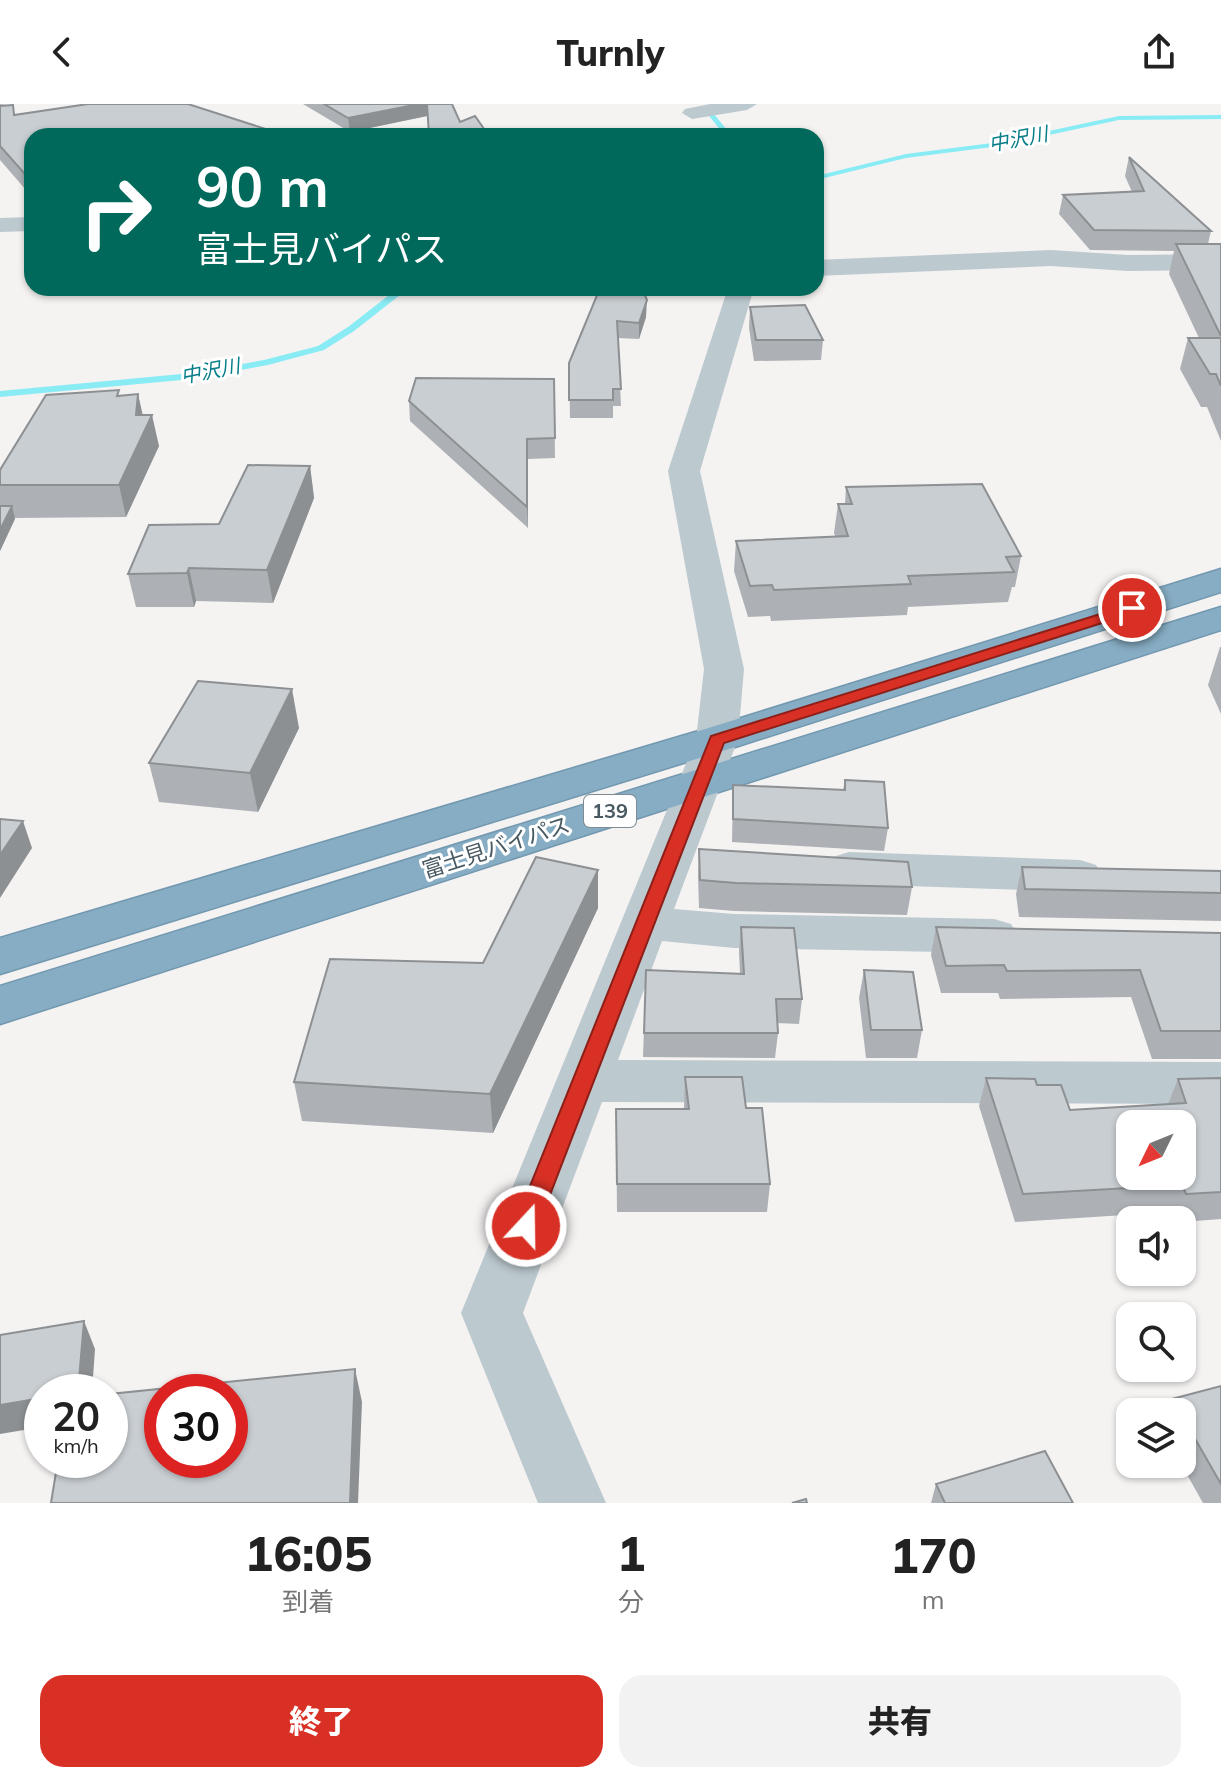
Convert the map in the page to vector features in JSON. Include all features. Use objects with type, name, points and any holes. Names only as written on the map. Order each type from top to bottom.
[{"type":"highway","name":"富士見バイパス","points":[[0,1005],[709,761],[1221,580]]},
{"type":"highway","name":"富士見バイパス","points":[[0,956],[1221,618]]},
{"type":"street","points":[[689,108],[747,104]]},
{"type":"street","points":[[689,108],[705,128]]},
{"type":"street","points":[[0,225],[24,224]]},
{"type":"street","points":[[824,268],[1040,258],[1128,263],[1221,262]]},
{"type":"street","points":[[572,1503],[492,1313],[645,923],[695,859],[724,669],[684,471],[739,296]]},
{"type":"street","points":[[812,866],[954,874],[1127,878]]},
{"type":"street","points":[[645,923],[734,931],[1032,937]]},
{"type":"street","points":[[583,1081],[1221,1083]]},
{"type":"building","points":[[88,104],[188,104],[262,128],[24,128],[24,173],[0,146],[0,106],[13,105],[14,115]]},
{"type":"building","points":[[324,104],[419,104],[348,118]]},
{"type":"building","points":[[427,104],[452,104],[460,122],[475,116],[483,128],[429,128]]},
{"type":"building","points":[[1129,157],[1211,231],[1094,230],[1063,195],[1144,191]]},
{"type":"building","points":[[1176,244],[1221,244],[1221,336]]},
{"type":"building","points":[[597,296],[645,296],[647,300],[639,323],[617,321],[621,389],[613,389],[613,400],[569,400],[569,363]]},
{"type":"building","points":[[805,305],[823,340],[756,340],[750,307]]},
{"type":"building","points":[[1188,338],[1221,338],[1221,386],[1216,374],[1210,374]]},
{"type":"building","points":[[416,378],[554,379],[555,438],[527,439],[527,507],[409,401]]},
{"type":"building","points":[[119,390],[117,396],[138,394],[136,415],[152,415],[119,485],[0,485],[0,470],[46,395]]},
{"type":"building","points":[[248,465],[310,466],[267,570],[189,568],[187,573],[128,574],[149,525],[219,524]]},
{"type":"building","points":[[982,484],[1021,556],[1006,557],[1014,572],[908,576],[911,584],[774,590],[772,585],[750,586],[736,541],[848,536],[838,504],[852,504],[846,487]]},
{"type":"building","points":[[0,506],[12,506],[0,530]]},
{"type":"building","points":[[198,681],[292,689],[250,773],[149,763]]},
{"type":"building","points":[[845,780],[884,782],[888,828],[733,819],[733,785],[845,790]]},
{"type":"building","points":[[0,819],[23,821],[0,855]]},
{"type":"building","points":[[699,849],[908,862],[912,887],[700,880]]},
{"type":"building","points":[[536,857],[598,870],[490,1094],[294,1082],[330,959],[483,963]]},
{"type":"building","points":[[1022,867],[1221,871],[1221,893],[1025,889]]},
{"type":"building","points":[[741,927],[794,928],[802,999],[776,999],[778,1033],[644,1033],[646,970],[744,974]]},
{"type":"building","points":[[936,927],[1221,933],[1221,1031],[1161,1031],[1140,970],[1007,971],[1004,965],[946,966]]},
{"type":"building","points":[[864,970],[913,972],[922,1030],[871,1030]]},
{"type":"building","points":[[685,1077],[742,1077],[746,1108],[762,1108],[770,1184],[617,1184],[616,1109],[689,1109]]},
{"type":"building","points":[[986,1078],[1035,1079],[1037,1085],[1061,1085],[1070,1110],[1186,1103],[1178,1079],[1221,1078],[1221,1192],[1186,1194],[1184,1190],[1196,1190],[1196,1110],[1116,1110],[1116,1189],[1023,1194]]},
{"type":"building","points":[[84,1321],[79,1374],[24,1374],[24,1401],[0,1405],[0,1335]]},
{"type":"building","points":[[355,1369],[350,1503],[51,1503],[55,1478],[128,1478],[128,1392],[144,1391],[144,1478],[248,1478],[248,1380]]},
{"type":"building","points":[[1221,1386],[1221,1484],[1196,1440],[1196,1398],[1176,1398]]},
{"type":"building","points":[[1045,1451],[1073,1503],[945,1503],[936,1484]]},
{"type":"waterway","name":"中沢川","points":[[722,128],[705,107],[726,104]]},
{"type":"waterway","name":"中沢川","points":[[824,176],[906,156],[992,145],[1119,118],[1221,117]]},
{"type":"waterway","name":"中沢川","points":[[0,394],[192,376],[265,363],[321,348],[393,296]]},
{"type":"route","points":[[526,1226],[717,739],[1132,608]]}]
